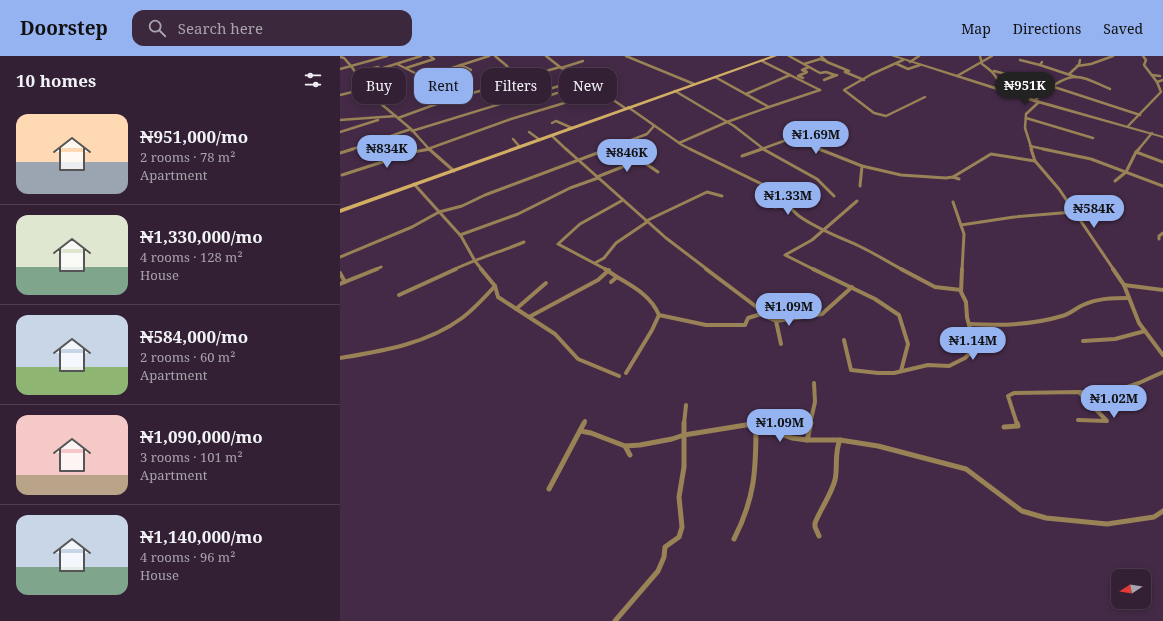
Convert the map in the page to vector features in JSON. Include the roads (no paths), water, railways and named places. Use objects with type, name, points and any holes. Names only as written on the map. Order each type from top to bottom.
[{"type":"main road","points":[[340,211],[775,56]]},
{"type":"street","points":[[341,57],[347,56]]},
{"type":"street","points":[[340,69],[387,56]]},
{"type":"street","points":[[383,68],[421,56]]},
{"type":"street","points":[[406,68],[434,59],[430,56]]},
{"type":"street","points":[[451,68],[489,56]]},
{"type":"street","points":[[495,56],[512,72],[515,80],[559,69]]},
{"type":"street","points":[[546,56],[561,68],[583,61]]},
{"type":"street","points":[[626,56],[694,84]]},
{"type":"street","points":[[789,56],[820,73],[826,72],[835,76],[824,80],[849,71],[820,59],[804,64]]},
{"type":"street","points":[[821,56],[827,62]]},
{"type":"street","points":[[893,56],[1037,102],[1128,126],[1163,137]]},
{"type":"street","points":[[910,62],[919,56]]},
{"type":"street","points":[[980,56],[982,64],[994,71],[1054,86],[1140,115]]},
{"type":"street","points":[[957,76],[992,56]]},
{"type":"street","points":[[1077,66],[1093,64],[1097,61],[1112,56]]},
{"type":"street","points":[[1128,126],[1162,92],[1157,82],[1144,65],[1146,60],[1143,56]]},
{"type":"street","points":[[341,57],[351,66]]},
{"type":"street","points":[[903,60],[872,74],[864,80],[844,90],[878,116],[886,116],[925,97]]},
{"type":"street","points":[[1020,60],[1070,74],[1110,88]]},
{"type":"street","points":[[1070,74],[1077,66],[1080,65],[1080,60]]},
{"type":"street","points":[[679,143],[727,122],[820,90],[762,61]]},
{"type":"street","points":[[397,64],[414,72]]},
{"type":"street","points":[[897,64],[908,68],[920,65]]},
{"type":"street","points":[[460,65],[467,68]]},
{"type":"street","points":[[803,78],[798,76],[807,72],[802,70],[809,67]]},
{"type":"street","points":[[994,71],[1000,84],[1000,89]]},
{"type":"street","points":[[838,75],[845,72],[864,80]]},
{"type":"street","points":[[746,94],[790,74]]},
{"type":"street","points":[[1152,76],[1160,76]]},
{"type":"street","points":[[715,77],[769,107]]},
{"type":"street","points":[[1076,77],[1068,79],[1044,91],[1037,102],[1026,114],[1025,128],[1030,146],[1035,161],[1059,189],[1073,212],[1124,285],[1139,323],[1163,355]]},
{"type":"street","points":[[1157,82],[1163,80]]},
{"type":"street","points":[[675,91],[727,122],[762,148],[817,179],[834,196]]},
{"type":"street","points":[[340,95],[352,92]]},
{"type":"street","points":[[551,94],[557,93]]},
{"type":"street","points":[[617,102],[666,133],[679,143],[774,190],[783,197],[786,204],[799,216],[823,230],[861,247],[935,287],[961,290]]},
{"type":"street","points":[[381,104],[412,130],[429,149],[454,171]]},
{"type":"street","points":[[340,120],[397,117],[435,104]]},
{"type":"street","points":[[340,153],[498,104]]},
{"type":"street","points":[[342,175],[413,152],[429,149],[511,119],[560,104]]},
{"type":"street","points":[[340,132],[384,117]]},
{"type":"street","points":[[1026,118],[1093,138]]},
{"type":"street","points":[[552,123],[556,121],[572,128]]},
{"type":"street","points":[[340,257],[412,227],[438,212],[462,206],[485,195],[576,159],[647,134],[654,126]]},
{"type":"street","points":[[742,156],[792,138],[798,130]]},
{"type":"street","points":[[529,132],[540,140]]},
{"type":"street","points":[[1068,136],[1071,132]]},
{"type":"street","points":[[1115,181],[1125,172],[1136,152],[1152,133]]},
{"type":"street","points":[[552,136],[646,221],[758,308],[761,314],[776,321],[822,314],[852,287]]},
{"type":"street","points":[[792,138],[862,166],[888,174],[909,177],[953,177],[959,179]]},
{"type":"street","points":[[513,139],[520,147]]},
{"type":"street","points":[[1030,146],[1091,159],[1163,186]]},
{"type":"street","points":[[1136,152],[1163,162]]},
{"type":"street","points":[[953,177],[991,154],[1035,161]]},
{"type":"street","points":[[460,235],[518,214],[570,188],[637,161],[646,162],[658,172]]},
{"type":"street","points":[[860,186],[862,166]]},
{"type":"street","points":[[414,184],[460,235],[474,260],[495,286],[498,297],[555,334],[578,359],[619,376]]},
{"type":"street","points":[[595,263],[604,258],[616,243],[646,221],[706,192],[722,196]]},
{"type":"street","points":[[623,200],[580,224],[558,244],[609,270],[646,297],[657,307],[659,315],[652,330],[626,373]]},
{"type":"street","points":[[857,201],[812,240],[785,255],[875,299],[899,315],[908,344],[901,371]]},
{"type":"street","points":[[844,340],[851,370],[894,374],[915,367],[940,363],[949,366],[965,358],[972,351],[973,341],[966,302],[961,290],[964,234],[953,202]]},
{"type":"street","points":[[775,207],[786,204]]},
{"type":"street","points":[[962,225],[1014,217],[1073,212]]},
{"type":"street","points":[[1159,239],[1163,233]]},
{"type":"street","points":[[399,295],[474,260],[487,257],[524,242]]},
{"type":"street","points":[[340,284],[381,267]]},
{"type":"street","points":[[529,317],[598,280],[609,270]]},
{"type":"street","points":[[340,274],[345,282]]},
{"type":"street","points":[[611,282],[617,277]]},
{"type":"street","points":[[516,309],[546,283]]},
{"type":"street","points":[[1124,285],[1163,290]]},
{"type":"street","points":[[340,358],[411,343],[444,331],[466,316],[483,301],[495,286]]},
{"type":"street","points":[[969,324],[1000,326],[1038,321],[1064,316],[1086,303],[1097,300],[1129,298]]},
{"type":"street","points":[[659,315],[706,325],[728,325],[745,324],[748,318],[761,314]]},
{"type":"street","points":[[776,321],[782,344]]},
{"type":"street","points":[[1083,341],[1115,339],[1145,331]]},
{"type":"street","points":[[1004,427],[1018,426],[1008,396],[1014,393],[1079,392],[1104,395],[1139,383],[1163,372]]},
{"type":"street","points":[[807,440],[815,402],[814,382]]},
{"type":"street","points":[[1078,420],[1107,421],[1079,392]]},
{"type":"street","points":[[615,621],[631,601],[653,580],[664,557],[665,547],[679,537],[682,527],[679,497],[684,467],[686,405]]},
{"type":"street","points":[[549,489],[585,421]]},
{"type":"street","points":[[581,431],[591,433],[625,446],[640,445],[672,439],[684,434],[739,425],[756,425],[792,438],[807,440],[840,440],[878,446],[966,469],[1022,511],[1046,518],[1107,524],[1154,517],[1163,511]]},
{"type":"street","points":[[734,539],[748,508],[752,491],[757,457],[756,425]]},
{"type":"street","points":[[819,536],[815,525],[818,515],[835,481],[837,458],[836,446],[840,440]]},
{"type":"street","points":[[625,446],[630,455]]}]
